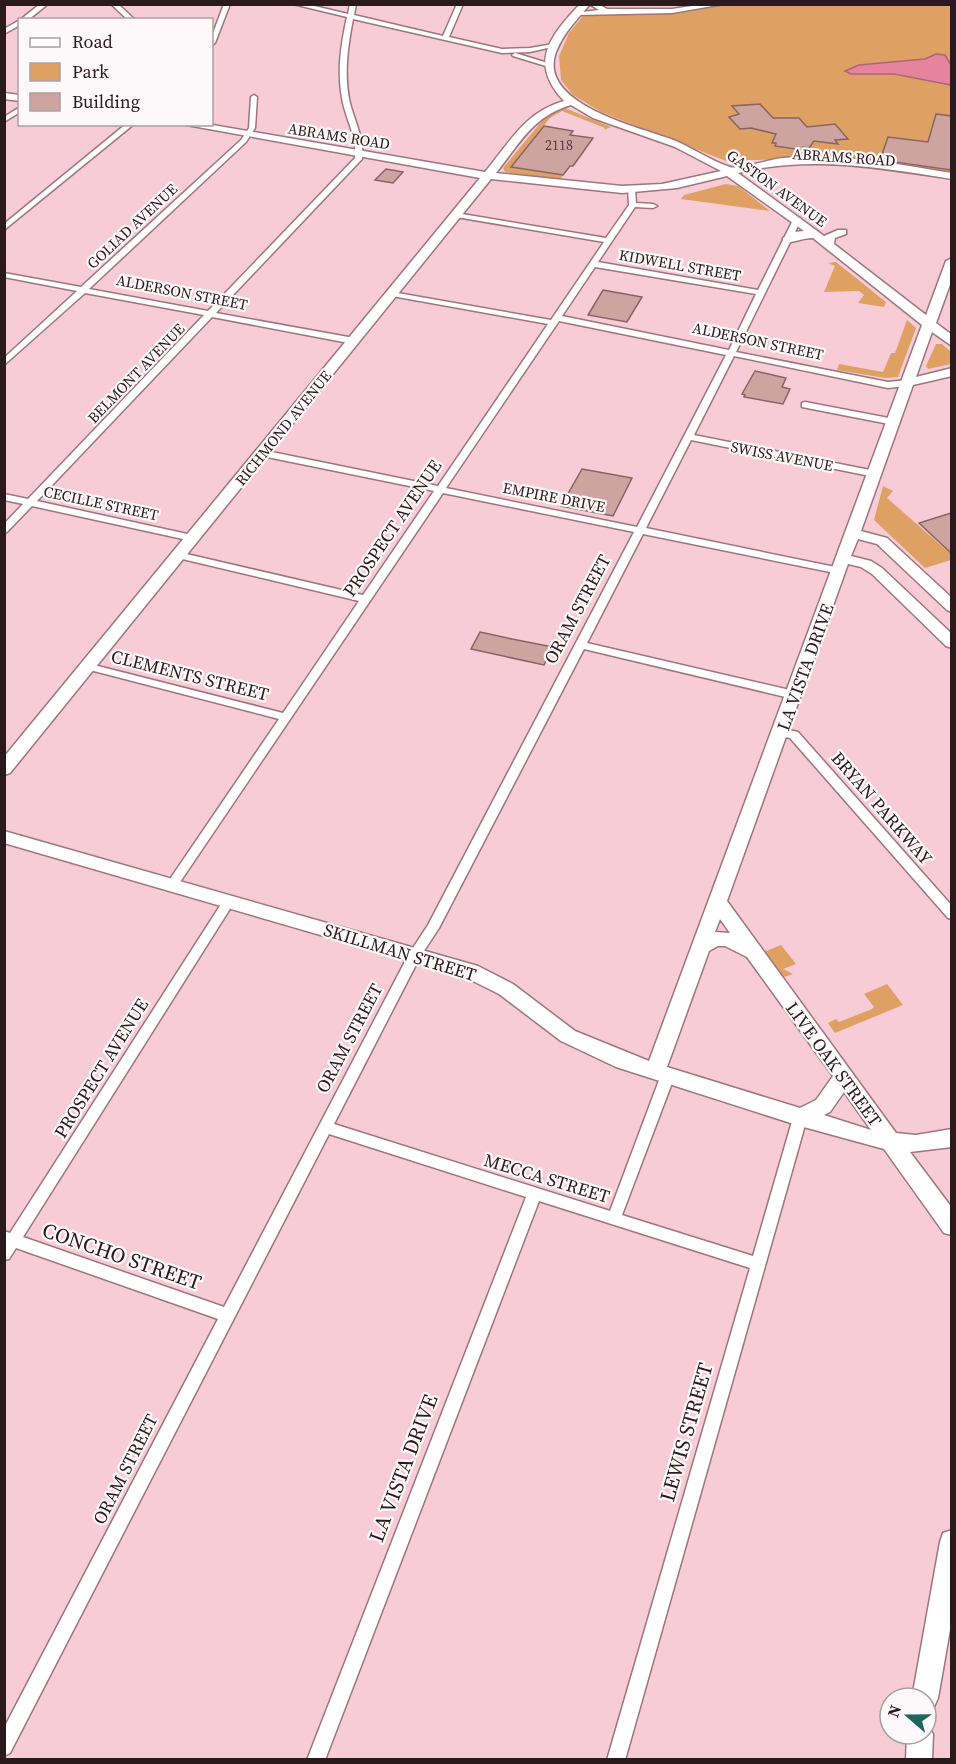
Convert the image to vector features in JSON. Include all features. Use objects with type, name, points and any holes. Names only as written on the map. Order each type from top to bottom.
[{"type":"street","points":[[25,18],[45,4]]},
{"type":"street","points":[[114,4],[130,18]]},
{"type":"street","points":[[213,40],[227,4]]},
{"type":"street","points":[[296,4],[502,51],[549,65]]},
{"type":"street","points":[[353,4],[345,38],[343,79],[360,155]]},
{"type":"street","points":[[445,38],[460,4]]},
{"type":"street","points":[[535,118],[548,95],[551,78],[549,65],[553,46],[563,28],[586,4]]},
{"type":"street","points":[[592,4],[606,11]]},
{"type":"street","points":[[577,13],[672,10],[721,4]]},
{"type":"street","points":[[4,32],[18,23]]},
{"type":"street","points":[[502,51],[553,46]]},
{"type":"street","name":"GASTON AVENUE","points":[[551,78],[559,92],[571,102],[607,120],[663,139],[707,158],[732,173],[797,220],[951,342]]},
{"type":"street","points":[[247,136],[252,128],[254,97]]},
{"type":"street","name":"RICHMOND AVENUE","points":[[4,768],[535,118],[547,109],[571,102]]},
{"type":"street","points":[[4,120],[18,110]]},
{"type":"street","points":[[4,228],[129,126]]},
{"type":"street","name":"ABRAMS ROAD","points":[[196,126],[580,194],[632,197],[678,191],[759,164],[805,161],[951,182]]},
{"type":"street","name":"GOLIAD AVENUE","points":[[4,363],[247,136]]},
{"type":"street","name":"BELMONT AVENUE","points":[[4,530],[360,155]]},
{"type":"street","points":[[707,158],[759,164]]},
{"type":"street","name":"ABRAMS ROAD","points":[[732,173],[787,167],[858,168],[951,176]]},
{"type":"street","points":[[632,197],[653,206]]},
{"type":"street","name":"PROSPECT AVENUE","points":[[172,885],[609,241],[632,197]]},
{"type":"street","name":"KIDWELL STREET","points":[[456,215],[609,241]]},
{"type":"street","name":"ORAM STREET","points":[[4,1747],[415,954],[433,928],[485,830],[732,353],[797,220]]},
{"type":"street","points":[[828,245],[830,236],[842,232]]},
{"type":"street","points":[[787,240],[798,234],[815,235]]},
{"type":"street","name":"LA VISTA DRIVE","points":[[614,1218],[702,946],[951,261]]},
{"type":"street","name":"KIDWELL STREET","points":[[593,264],[762,293]]},
{"type":"street","name":"ALDERSON STREET","points":[[4,275],[354,340]]},
{"type":"street","name":"ALDERSON STREET","points":[[392,294],[710,346],[732,353],[888,385],[908,383],[951,372]]},
{"type":"street","points":[[805,405],[894,422]]},
{"type":"street","name":"SWISS AVENUE","points":[[688,437],[875,474]]},
{"type":"street","name":"EMPIRE DRIVE","points":[[262,453],[640,530],[842,565]]},
{"type":"street","name":"CECILLE STREET","points":[[4,497],[192,538]]},
{"type":"street","points":[[853,533],[882,541],[951,607]]},
{"type":"street","points":[[178,555],[366,599]]},
{"type":"street","points":[[842,565],[866,564],[877,571],[951,642]]},
{"type":"street","points":[[580,645],[794,695]]},
{"type":"street","name":"CLEMENTS STREET","points":[[86,666],[286,717]]},
{"type":"street","name":"BRYAN PARKWAY","points":[[780,732],[794,735],[951,915]]},
{"type":"street","name":"SKILLMAN STREET","points":[[4,837],[471,971],[506,989],[568,1036],[595,1050],[800,1118],[892,1142],[923,1144],[951,1138]]},
{"type":"street","name":"PROSPECT AVENUE","points":[[4,1254],[9,1239],[229,901]]},
{"type":"street","name":"LIVE OAK STREET","points":[[718,902],[951,1226]]},
{"type":"street","points":[[702,946],[715,937],[723,937],[753,952]]},
{"type":"street","points":[[800,1118],[823,1106],[844,1076]]},
{"type":"street","name":"LEWIS STREET","points":[[616,1760],[800,1118]]},
{"type":"street","name":"MECCA STREET","points":[[325,1127],[758,1264]]},
{"type":"street","name":"LA VISTA DRIVE","points":[[316,1760],[534,1194]]},
{"type":"street","name":"CONCHO STREET","points":[[9,1239],[226,1315]]},
{"type":"street","points":[[927,1686],[951,1542]]},
{"type":"green space","points":[[730,4],[951,5],[951,173],[812,158],[726,161],[601,112],[573,95],[561,80],[559,56],[569,33],[583,16],[600,13],[674,13]]},
{"type":"green space","points":[[565,108],[611,127],[604,130],[605,128],[562,111],[550,118],[511,166],[563,175],[559,181],[505,172],[503,168],[547,115]]},
{"type":"green space","points":[[726,184],[738,186],[770,211],[681,199],[684,195]]},
{"type":"green space","points":[[836,262],[886,302],[884,307],[858,303],[864,295],[859,291],[824,292],[835,266],[828,263]]},
{"type":"green space","points":[[907,320],[916,328],[898,377],[885,378],[837,370],[839,364],[883,372],[891,353],[895,353]]},
{"type":"green space","points":[[936,344],[942,344],[951,352],[951,364],[928,369],[926,366]]},
{"type":"green space","points":[[883,486],[893,491],[887,498],[951,554],[951,560],[925,568],[874,520]]},
{"type":"green space","points":[[781,945],[796,964],[783,969],[793,974],[784,977],[778,975],[764,952]]},
{"type":"green space","points":[[887,984],[903,1005],[835,1033],[828,1023],[836,1019],[839,1022],[872,1009],[874,1007],[864,994]]},
{"type":"shaded area","points":[[936,54],[945,55],[951,65],[951,85],[894,74],[851,74],[845,71],[859,65],[925,59]]},
{"type":"building","points":[[760,104],[773,118],[799,118],[807,127],[835,124],[848,139],[835,140],[838,144],[814,141],[809,148],[803,147],[802,150],[775,146],[776,143],[772,143],[776,134],[751,128],[740,129],[729,117],[739,114],[732,106]]},
{"type":"building","points":[[936,114],[951,116],[951,170],[880,160],[888,137],[928,142]]},
{"type":"building","points":[[544,126],[573,131],[570,135],[593,138],[573,166],[570,166],[563,175],[511,167]]},
{"type":"building","points":[[386,169],[403,172],[393,183],[375,180]]},
{"type":"building","points":[[603,290],[642,297],[627,322],[588,315]]},
{"type":"building","points":[[755,371],[786,378],[782,387],[790,389],[783,404],[744,397],[745,395],[742,394]]},
{"type":"building","points":[[582,469],[632,478],[613,516],[561,506]]},
{"type":"building","points":[[951,513],[951,553],[919,523]]},
{"type":"building","points":[[480,632],[553,647],[544,665],[471,649]]}]
